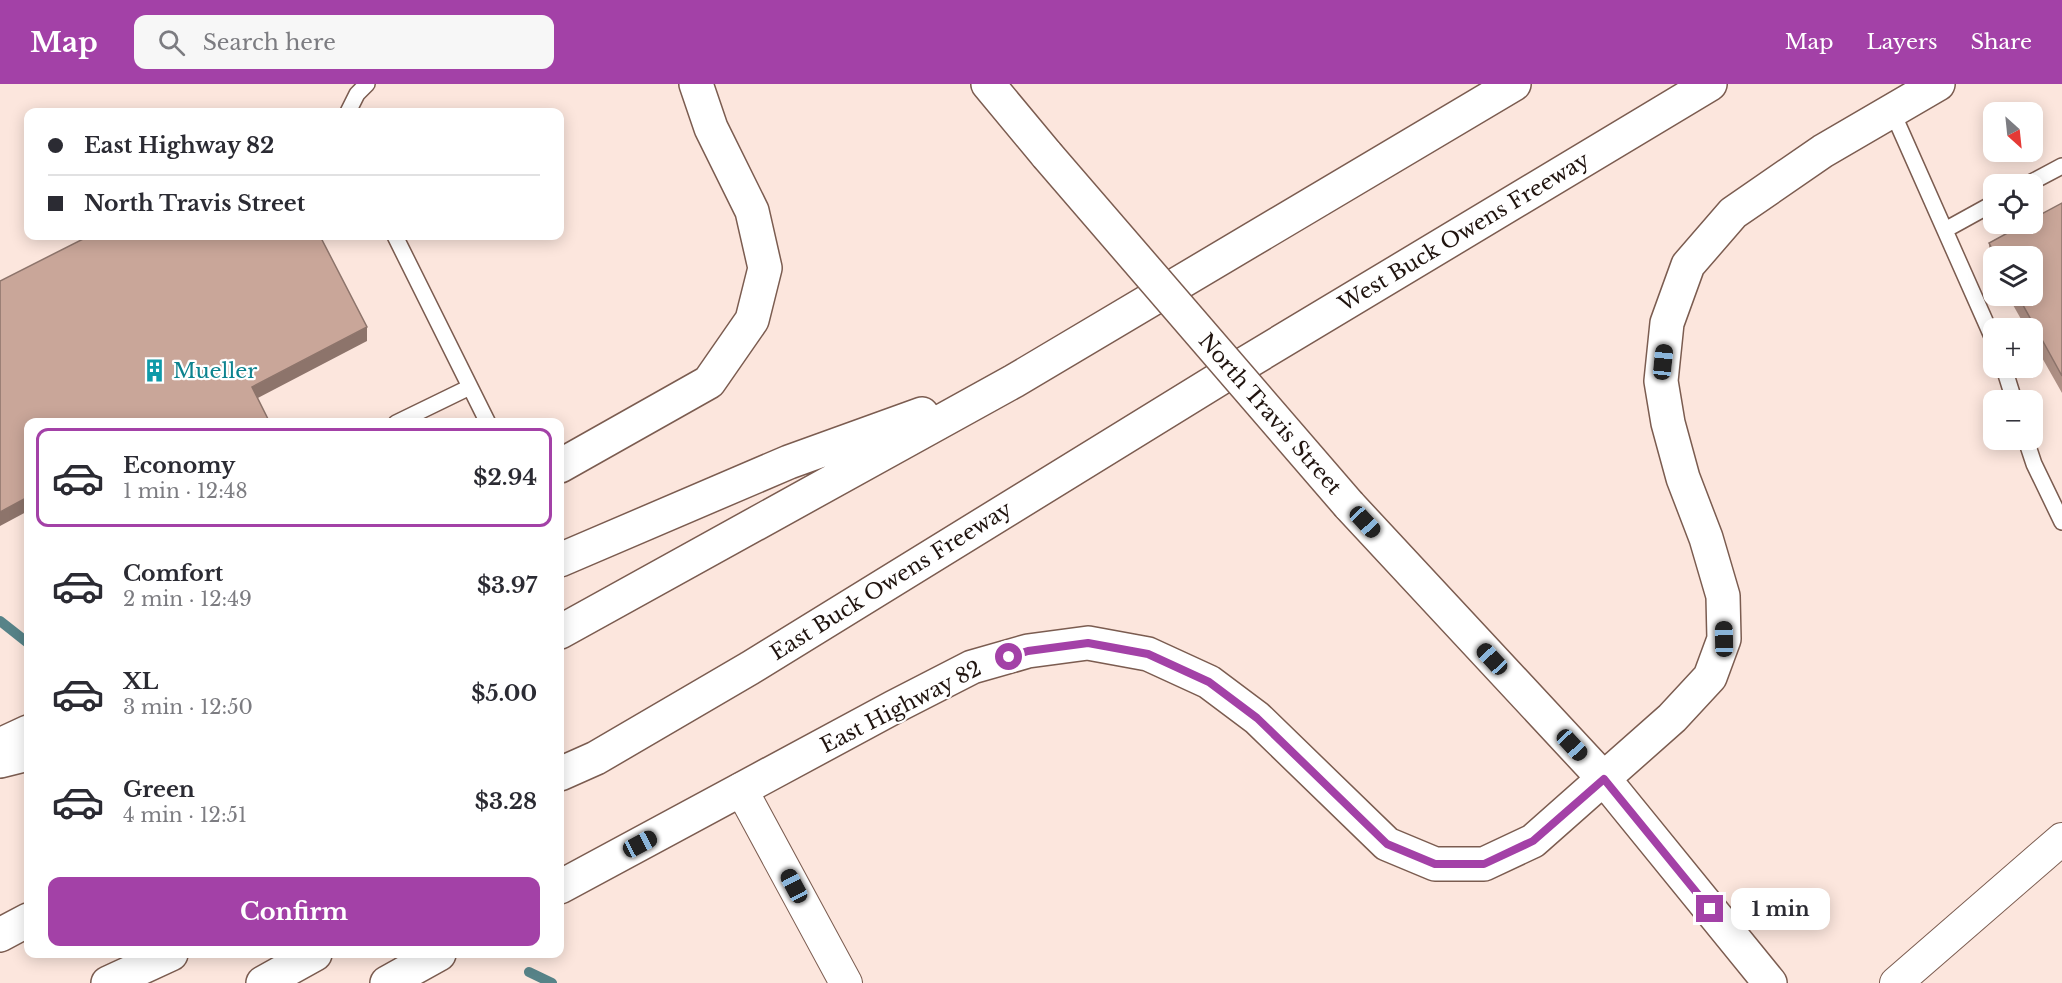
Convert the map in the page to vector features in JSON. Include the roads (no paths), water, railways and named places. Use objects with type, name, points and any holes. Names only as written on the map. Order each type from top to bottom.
[{"type":"main road","points":[[564,464],[709,382],[752,320],[765,268],[752,211],[711,128],[696,84]]},
{"type":"main road","name":"North Travis Street","points":[[988,84],[1349,505],[1604,779],[1770,983]]},
{"type":"main road","points":[[564,630],[1014,381],[1514,84]]},
{"type":"main road","name":"West Buck Owens Freeway","points":[[1219,379],[1710,84]]},
{"type":"main road","name":"East Highway 82","points":[[564,885],[972,667],[1028,651],[1088,643],[1148,654],[1209,682],[1257,718],[1387,844],[1435,864],[1484,864],[1533,841],[1672,718],[1710,677],[1724,639],[1723,596],[1706,538],[1683,478],[1668,423],[1661,381],[1667,323],[1688,265],[1733,213],[1823,151],[1938,84]]},
{"type":"main road","name":"East Buck Owens Freeway","points":[[564,772],[596,758],[750,668],[1219,379]]},
{"type":"main road","points":[[564,558],[789,462],[1014,381]]},
{"type":"main road","points":[[0,745],[24,734]]},
{"type":"main road","points":[[0,761],[24,755]]},
{"type":"main road","points":[[564,789],[596,758]]},
{"type":"main road","points":[[0,935],[24,922]]},
{"type":"main road","points":[[108,983],[162,958]]},
{"type":"main road","points":[[263,983],[308,958]]},
{"type":"main road","points":[[387,983],[432,958]]},
{"type":"street","points":[[741,789],[846,983]]},
{"type":"street","points":[[1896,983],[2062,839]]},
{"type":"lane","points":[[350,108],[357,94],[367,84]]},
{"type":"lane","points":[[1892,111],[1984,318]]},
{"type":"lane","points":[[2043,176],[2062,166]]},
{"type":"lane","points":[[1945,230],[1983,209]]},
{"type":"lane","points":[[397,240],[486,418]]},
{"type":"lane","points":[[406,418],[470,387]]},
{"type":"lane","points":[[2029,450],[2062,522]]},
{"type":"waterway","points":[[0,621],[24,640]]},
{"type":"waterway","points":[[529,972],[552,983]]},
{"type":"place","name":"Mueller","points":[[155,371]]}]
